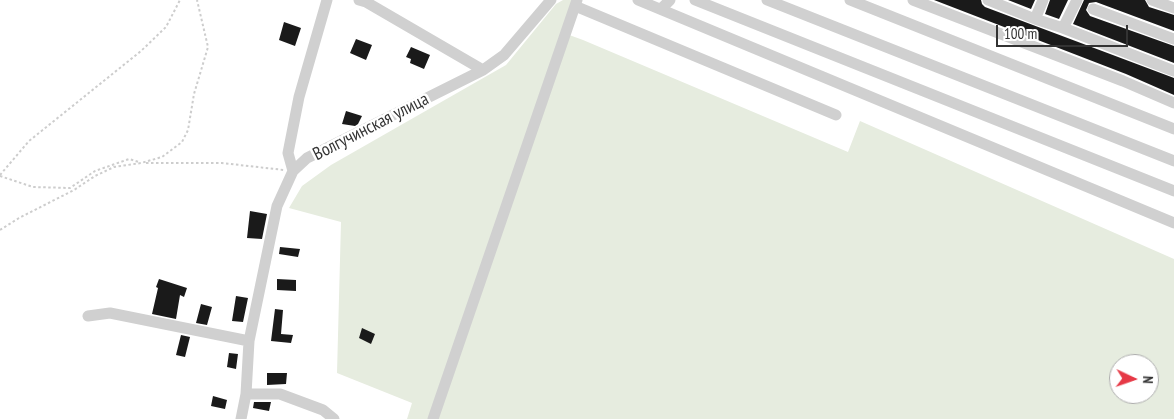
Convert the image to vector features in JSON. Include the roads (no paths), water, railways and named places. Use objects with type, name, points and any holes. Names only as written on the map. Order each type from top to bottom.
[{"type":"street","points":[[293,171],[288,153],[297,106],[326,0]]},
{"type":"street","points":[[359,0],[366,2],[483,70]]},
{"type":"street","name":"Волгучинская улица","points":[[241,419],[246,394],[249,341],[277,206],[293,171],[307,158],[483,70],[504,55],[552,0]]},
{"type":"street","points":[[638,0],[1174,223]]},
{"type":"street","points":[[661,9],[670,0]]},
{"type":"street","points":[[696,0],[1174,191]]},
{"type":"street","points":[[767,0],[1174,161]]},
{"type":"street","points":[[850,0],[1174,129]]},
{"type":"street","points":[[913,0],[1106,74],[1174,103]]},
{"type":"street","points":[[988,0],[1174,71]]},
{"type":"street","points":[[1035,19],[1043,0]]},
{"type":"street","points":[[1063,28],[1077,0]]},
{"type":"street","points":[[1152,0],[1174,8]]},
{"type":"street","points":[[433,419],[576,3],[836,115]]},
{"type":"street","points":[[1093,9],[1174,39]]},
{"type":"street","points":[[88,316],[110,313],[249,341]]},
{"type":"street","points":[[246,394],[280,394],[323,410],[334,419]]}]
